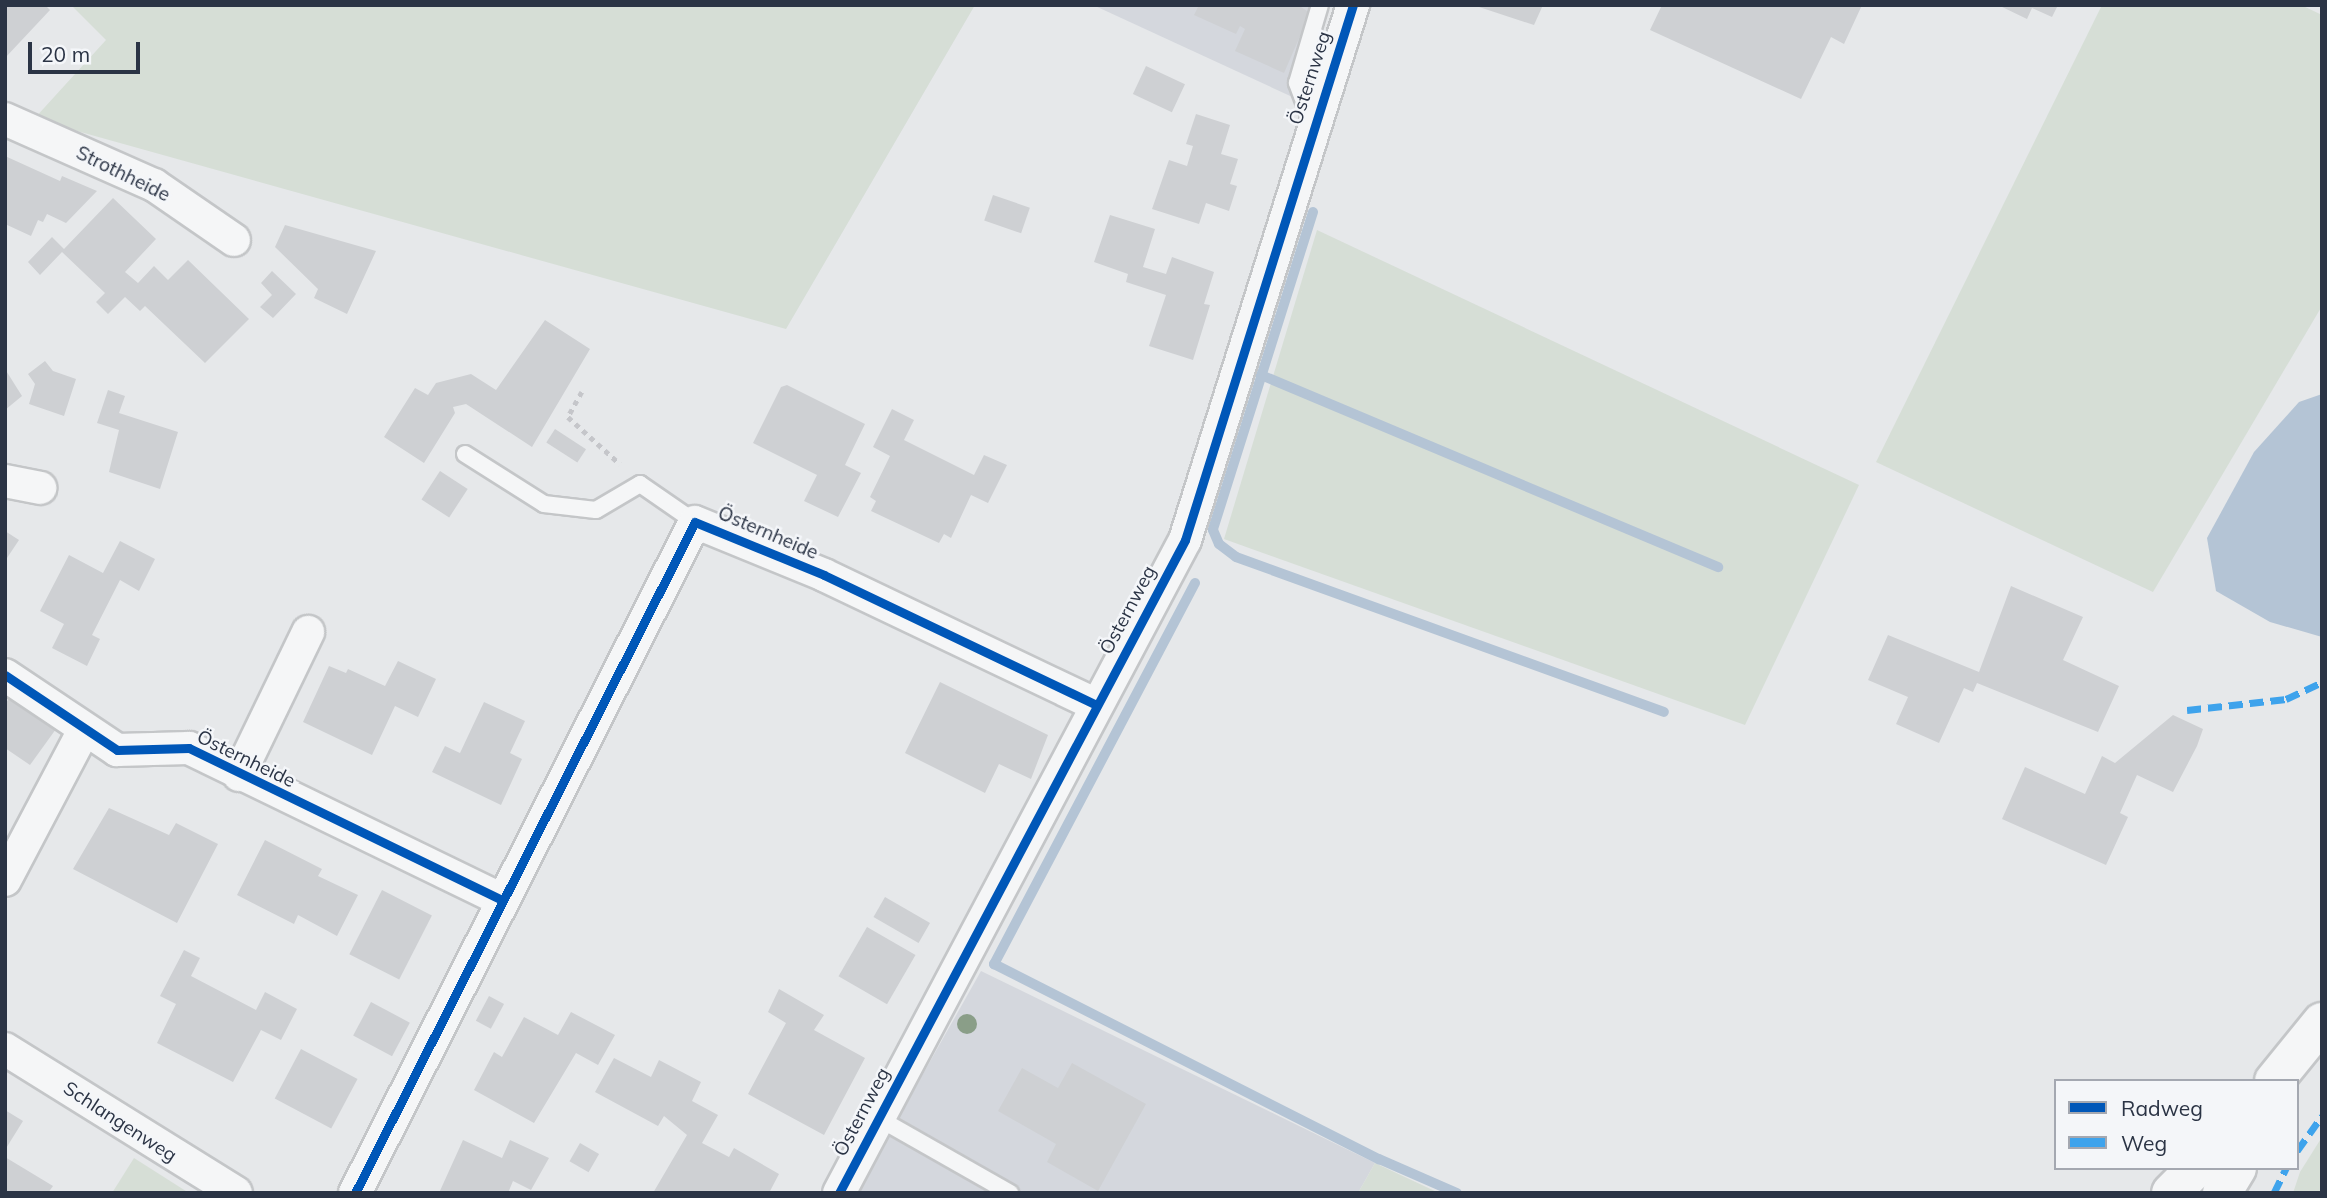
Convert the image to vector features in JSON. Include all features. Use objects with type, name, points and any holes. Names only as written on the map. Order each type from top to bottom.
[{"type":"street","name":"Östernweg","points":[[839,1193],[1185,540],[1313,125],[1353,5]]},
{"type":"street","name":"Strothheide","points":[[5,119],[154,185],[234,240]]},
{"type":"street","points":[[5,481],[40,488]]},
{"type":"street","name":"Östernheide","points":[[355,1193],[695,522],[824,575],[1097,705]]},
{"type":"street","name":"Östernheide","points":[[239,775],[308,632]]},
{"type":"street","points":[[5,675],[84,730],[5,880]]},
{"type":"street","name":"Östernheide","points":[[84,730],[117,750],[189,748],[239,775],[502,900]]},
{"type":"street","points":[[2276,1079],[2322,1023]]},
{"type":"street","points":[[2290,1079],[2322,1023]]},
{"type":"street","name":"Schlangenweg","points":[[5,1049],[203,1176],[236,1193]]},
{"type":"street","points":[[2171,1193],[2194,1170]]},
{"type":"street","points":[[2222,1193],[2236,1170]]},
{"type":"lane","points":[[1313,125],[1297,83],[1320,5]]},
{"type":"lane","points":[[466,454],[544,504],[596,510],[640,484],[695,522]]},
{"type":"lane","points":[[878,1118],[1010,1193]]},
{"type":"path","points":[[582,392],[568,417],[640,484]]},
{"type":"shaded area","points":[[71,5],[975,5],[786,329],[34,119],[106,40]]},
{"type":"shaded area","points":[[1093,5],[1329,5],[1299,100]]},
{"type":"shaded area","points":[[2102,5],[2301,5],[2322,15],[2322,306],[2153,592],[1876,462]]},
{"type":"shaded area","points":[[1317,230],[1859,485],[1745,725],[1224,539]]},
{"type":"shaded area","points":[[981,971],[1375,1163],[1358,1193],[856,1193]]},
{"type":"shaded area","points":[[2322,1137],[2322,1193],[2293,1193],[2300,1172]]},
{"type":"shaded area","points":[[134,1158],[189,1193],[112,1193]]},
{"type":"shaded area","points":[[1375,1163],[1439,1193],[1358,1193]]},
{"type":"water","points":[[2322,394],[2322,637],[2270,622],[2216,591],[2207,538],[2254,452],[2299,402]]},
{"type":"building","points":[[5,5],[45,5],[50,10],[5,58]]},
{"type":"building","points":[[1199,5],[1298,5],[1310,13],[1284,73],[1235,51],[1245,29],[1240,26],[1236,34],[1194,15]]},
{"type":"building","points":[[1473,5],[1543,5],[1534,25]]},
{"type":"building","points":[[1662,5],[1862,5],[1844,44],[1831,37],[1801,99],[1650,30]]},
{"type":"building","points":[[1998,5],[2058,5],[2052,17],[2032,8],[2027,19]]},
{"type":"building","points":[[1146,66],[1185,84],[1172,112],[1133,94]]},
{"type":"building","points":[[1196,114],[1230,125],[1221,154],[1238,159],[1230,184],[1237,186],[1229,211],[1206,203],[1199,224],[1152,209],[1169,160],[1187,166],[1193,146],[1186,144]]},
{"type":"building","points":[[5,156],[60,181],[62,176],[97,191],[66,223],[47,214],[43,222],[38,220],[31,236],[5,224]]},
{"type":"building","points":[[993,195],[1030,208],[1021,233],[984,221]]},
{"type":"building","points":[[113,198],[156,239],[125,272],[138,283],[154,266],[168,280],[188,260],[249,319],[205,363],[145,306],[140,311],[125,297],[108,314],[96,302],[105,293],[62,252],[40,275],[28,262],[52,237],[64,249]]},
{"type":"building","points":[[1110,215],[1155,229],[1143,267],[1166,274],[1172,257],[1214,272],[1204,304],[1210,305],[1193,360],[1149,346],[1166,295],[1126,282],[1128,274],[1094,262]]},
{"type":"building","points":[[285,225],[376,251],[347,314],[314,298],[318,289],[275,247]]},
{"type":"building","points":[[272,271],[296,294],[273,318],[260,307],[272,295],[261,283]]},
{"type":"building","points":[[545,320],[590,349],[532,447],[466,404],[453,407],[455,413],[424,463],[384,437],[415,388],[428,395],[436,383],[471,374],[496,390]]},
{"type":"building","points":[[45,361],[53,371],[76,379],[64,416],[29,404],[35,384],[28,374]]},
{"type":"building","points":[[5,369],[22,396],[5,410]]},
{"type":"building","points":[[787,385],[865,424],[845,465],[861,473],[838,517],[804,501],[817,475],[753,443],[781,387]]},
{"type":"building","points":[[108,390],[125,396],[119,413],[178,432],[160,489],[109,472],[119,430],[97,423]]},
{"type":"building","points":[[892,409],[914,420],[904,440],[974,475],[984,455],[1007,465],[988,503],[971,495],[951,538],[944,534],[939,543],[871,511],[876,501],[870,497],[890,456],[873,447]]},
{"type":"building","points":[[555,429],[586,449],[577,463],[546,442]]},
{"type":"building","points":[[440,471],[468,489],[449,517],[421,500]]},
{"type":"building","points":[[5,531],[19,540],[5,561]]},
{"type":"building","points":[[120,541],[155,559],[139,591],[120,580],[92,635],[100,639],[87,666],[52,648],[64,624],[40,611],[69,555],[103,573]]},
{"type":"building","points":[[2011,586],[2083,617],[2063,660],[2119,686],[2098,732],[1977,683],[1973,692],[1964,688],[1939,743],[1896,724],[1908,697],[1868,680],[1888,635],[1979,672]]},
{"type":"building","points":[[398,661],[436,679],[418,717],[395,706],[372,755],[303,722],[329,666],[346,673],[348,669],[385,686]]},
{"type":"building","points":[[940,682],[1048,735],[1031,779],[999,764],[985,793],[905,753]]},
{"type":"building","points":[[11,696],[56,729],[30,765],[5,748],[5,704]]},
{"type":"building","points":[[484,702],[525,721],[510,753],[522,759],[501,805],[432,772],[445,746],[460,753]]},
{"type":"building","points":[[2173,715],[2203,729],[2197,746],[2173,792],[2137,775],[2120,813],[2128,817],[2106,865],[2002,819],[2025,767],[2085,794],[2102,756],[2115,763]]},
{"type":"building","points":[[109,808],[169,835],[176,823],[218,844],[177,923],[73,869]]},
{"type":"building","points":[[265,840],[322,869],[318,876],[358,895],[337,936],[298,915],[294,924],[237,895]]},
{"type":"building","points":[[382,890],[432,915],[399,980],[349,954]]},
{"type":"building","points":[[885,897],[930,923],[919,943],[874,917]]},
{"type":"building","points":[[867,927],[915,955],[887,1004],[838,976]]},
{"type":"building","points":[[184,950],[200,958],[191,976],[256,1010],[265,992],[297,1009],[281,1040],[261,1030],[233,1082],[157,1043],[176,1004],[160,996]]},
{"type":"building","points":[[779,989],[824,1015],[814,1030],[865,1058],[824,1135],[748,1094],[786,1023],[768,1012]]},
{"type":"building","points":[[489,996],[504,1004],[491,1029],[476,1021]]},
{"type":"building","points":[[371,1002],[410,1023],[392,1056],[353,1036]]},
{"type":"building","points":[[571,1012],[615,1035],[598,1065],[576,1053],[534,1123],[474,1090],[494,1052],[502,1057],[524,1017],[558,1035]]},
{"type":"building","points":[[301,1049],[358,1079],[331,1128],[275,1098]]},
{"type":"building","points":[[614,1058],[651,1077],[659,1060],[701,1082],[692,1101],[718,1115],[702,1143],[729,1157],[734,1148],[779,1174],[769,1193],[653,1193],[687,1135],[664,1116],[658,1126],[595,1092]]},
{"type":"building","points":[[1072,1063],[1146,1104],[1098,1191],[1047,1162],[1056,1144],[998,1111],[1022,1068],[1058,1088]]},
{"type":"building","points":[[5,1110],[23,1121],[5,1150]]},
{"type":"building","points":[[463,1140],[502,1158],[510,1140],[549,1158],[531,1190],[513,1181],[508,1193],[439,1193]]},
{"type":"building","points":[[580,1143],[599,1154],[589,1172],[570,1161]]},
{"type":"building","points":[[5,1157],[53,1186],[48,1193],[5,1193]]},
{"type":"waterway","points":[[1313,212],[1213,530],[1219,544],[1236,557],[1664,712]]},
{"type":"waterway","points":[[1261,375],[1718,567]]},
{"type":"waterway","points":[[1195,583],[994,964],[1379,1159],[1457,1193]]},
{"type":"marked path","points":[[2187,710],[2286,699],[2322,682]]},
{"type":"marked path","points":[[2299,1148],[2322,1116]]},
{"type":"marked path","points":[[2274,1193],[2285,1170]]},
{"type":"cycle path","points":[[839,1193],[1185,540],[1353,5]]},
{"type":"cycle path","points":[[355,1193],[695,522],[824,575],[1097,705]]},
{"type":"cycle path","points":[[5,675],[117,750],[189,748],[502,900]]}]
